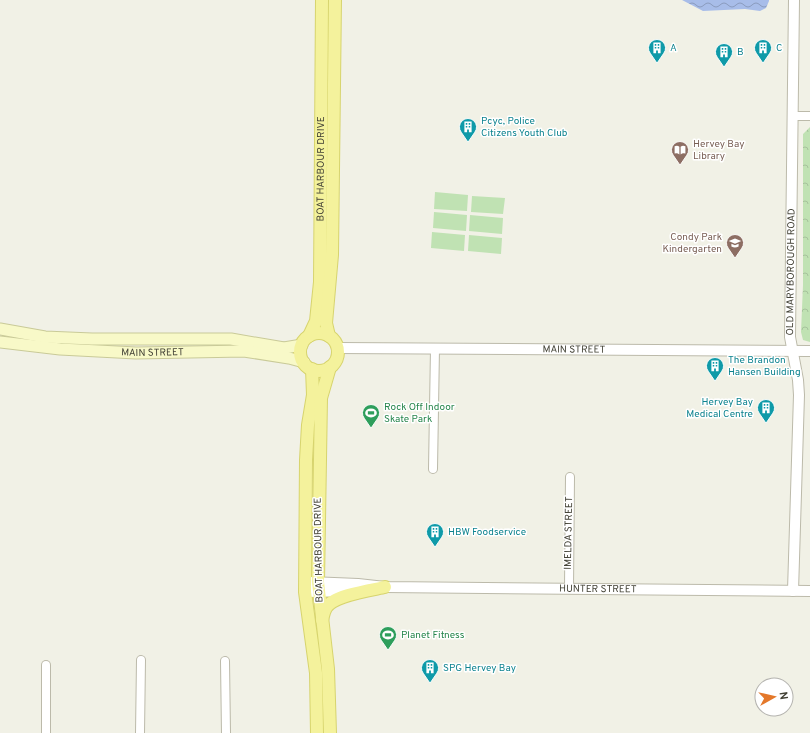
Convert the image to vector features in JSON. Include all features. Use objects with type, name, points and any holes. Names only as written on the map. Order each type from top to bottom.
[{"type":"main road","name":"BOAT HARBOUR DRIVE","points":[[305,341],[316,321],[320,282],[322,0]]},
{"type":"main road","name":"BOAT HARBOUR DRIVE","points":[[329,336],[326,323],[332,255],[335,0]]},
{"type":"main road","points":[[321,107],[328,97],[329,69],[334,53]]},
{"type":"main road","name":"MAIN STREET","points":[[0,329],[45,337],[92,339],[231,339],[284,348],[305,341]]},
{"type":"main road","points":[[319,333],[329,336],[338,348],[337,359],[330,368],[318,370],[308,366],[301,351],[305,341],[319,333]]},
{"type":"main road","name":"MAIN STREET","points":[[0,342],[60,349],[136,353],[244,352],[289,358],[308,366]]},
{"type":"main road","name":"BOAT HARBOUR DRIVE","points":[[308,366],[313,395],[308,425],[306,460],[305,587],[316,674],[317,733]]},
{"type":"main road","name":"BOAT HARBOUR DRIVE","points":[[329,732],[328,669],[318,587],[321,398],[330,368]]},
{"type":"main road","points":[[322,623],[325,608],[329,604],[348,596],[385,587]]},
{"type":"street","name":"OLD MARYBOROUGH ROAD","points":[[793,591],[798,395],[798,380],[790,336],[794,0]]},
{"type":"street","points":[[793,116],[810,116]]},
{"type":"street","name":"MAIN STREET","points":[[338,348],[810,351]]},
{"type":"street","points":[[433,469],[435,348]]},
{"type":"street","name":"IMELDA STREET","points":[[569,589],[570,478]]},
{"type":"street","name":"HUNTER STREET","points":[[305,587],[358,584],[385,587],[810,591]]},
{"type":"street","points":[[140,733],[142,660]]},
{"type":"street","points":[[225,661],[226,733]]},
{"type":"street","points":[[46,665],[46,733]]},
{"type":"green space","points":[[810,127],[810,342],[803,340],[801,332],[803,285],[803,134]]},
{"type":"green space","points":[[435,192],[468,195],[467,211],[434,209]]},
{"type":"green space","points":[[472,196],[505,198],[503,214],[471,212]]},
{"type":"green space","points":[[434,212],[467,215],[466,231],[433,228]]},
{"type":"green space","points":[[470,215],[503,218],[502,234],[469,231]]},
{"type":"green space","points":[[432,232],[465,235],[464,251],[431,248]]},
{"type":"green space","points":[[469,235],[502,238],[501,254],[468,251]]},
{"type":"water","points":[[682,0],[769,1],[766,8],[760,11],[745,9],[703,11]]},
{"type":"place","name":"A","points":[[657,63]]},
{"type":"place","name":"C","points":[[763,63]]},
{"type":"place","name":"B","points":[[724,67]]},
{"type":"place","name":"Pcyc, Police Citizens Youth Club","points":[[468,142]]},
{"type":"place","name":"Hervey Bay Library","points":[[680,165]]},
{"type":"place","name":"Condy Park Kindergarten","points":[[735,258]]},
{"type":"place","name":"The Brandon Hansen Building","points":[[715,381]]},
{"type":"place","name":"Hervey Bay Medical Centre","points":[[766,423]]},
{"type":"place","name":"Rock Off Indoor Skate Park","points":[[371,428]]},
{"type":"place","name":"HBW Foodservice","points":[[435,547]]},
{"type":"place","name":"Planet Fitness","points":[[388,650]]},
{"type":"place","name":"SPG Hervey Bay","points":[[430,683]]}]
